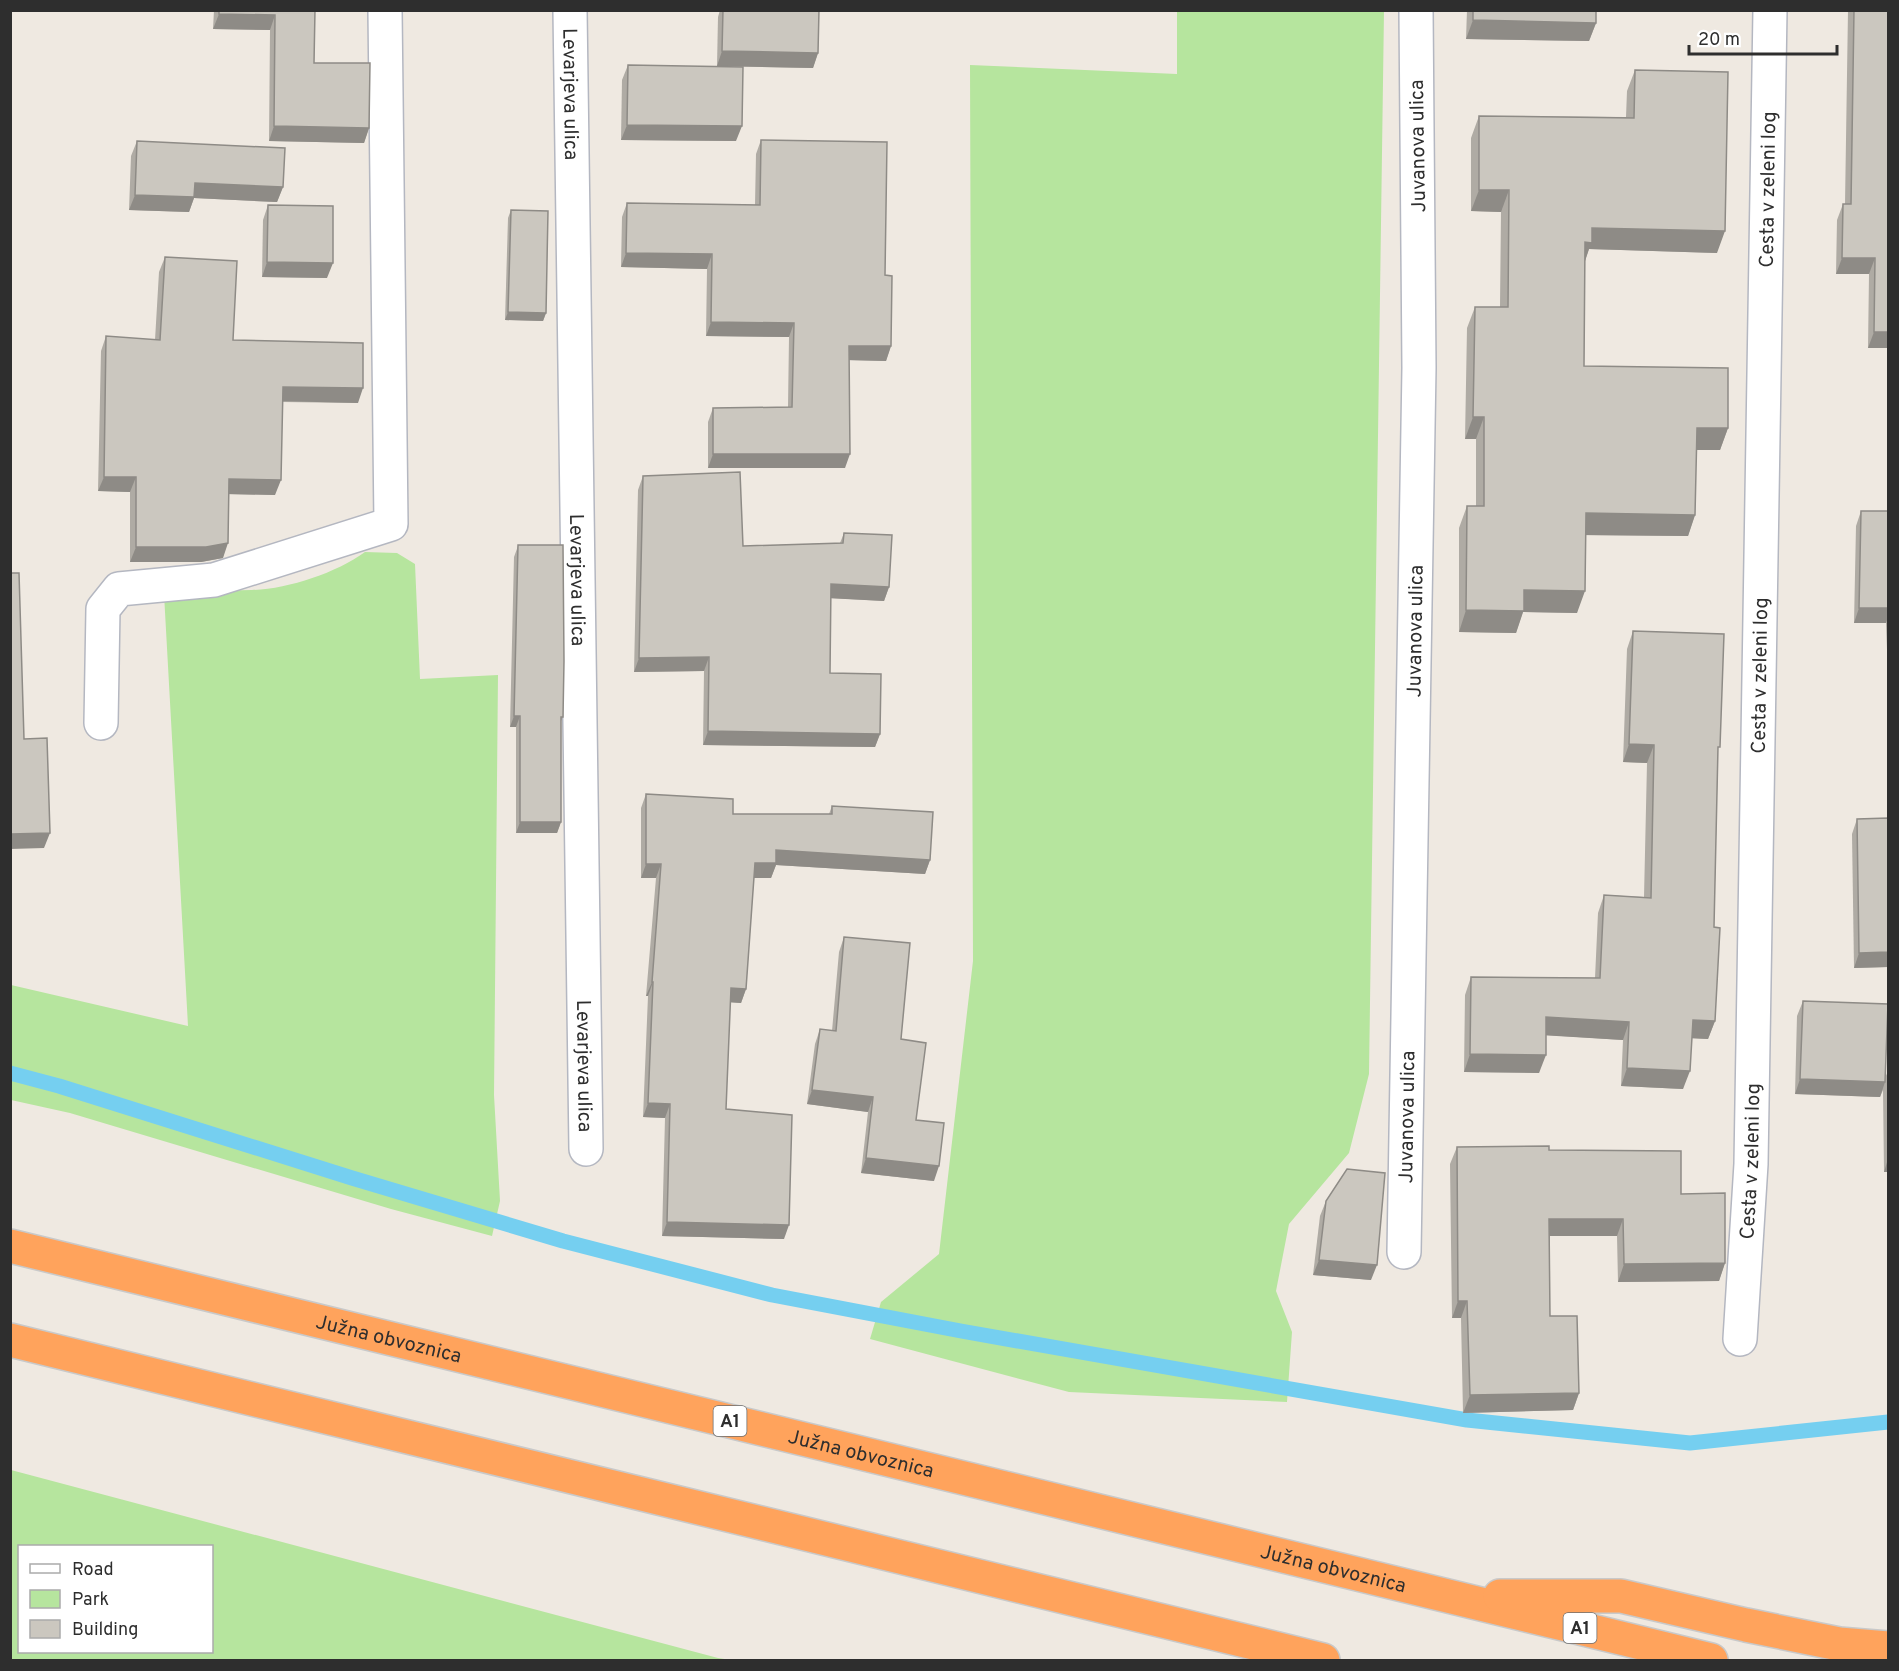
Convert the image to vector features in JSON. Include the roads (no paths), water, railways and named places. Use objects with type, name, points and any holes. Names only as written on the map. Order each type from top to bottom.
[{"type":"highway","name":"Južna obvoznica","points":[[10,1246],[1711,1660]]},
{"type":"highway","points":[[10,1340],[1323,1660]]},
{"type":"highway","points":[[1449,1596],[1621,1596],[1839,1644],[1888,1648]]},
{"type":"street","points":[[101,723],[103,609],[119,589],[214,580],[391,525],[385,10]]},
{"type":"street","name":"Levarjeva ulica","points":[[570,10],[586,1149]]},
{"type":"street","name":"Juvanova ulica","points":[[1404,1252],[1419,368],[1416,10]]},
{"type":"street","name":"Cesta v zeleni log","points":[[1740,1339],[1751,1152],[1770,10]]},
{"type":"waterway","points":[[10,1073],[59,1086],[352,1178],[563,1241],[772,1295],[961,1331],[1467,1420],[1690,1443],[1888,1422]]}]
